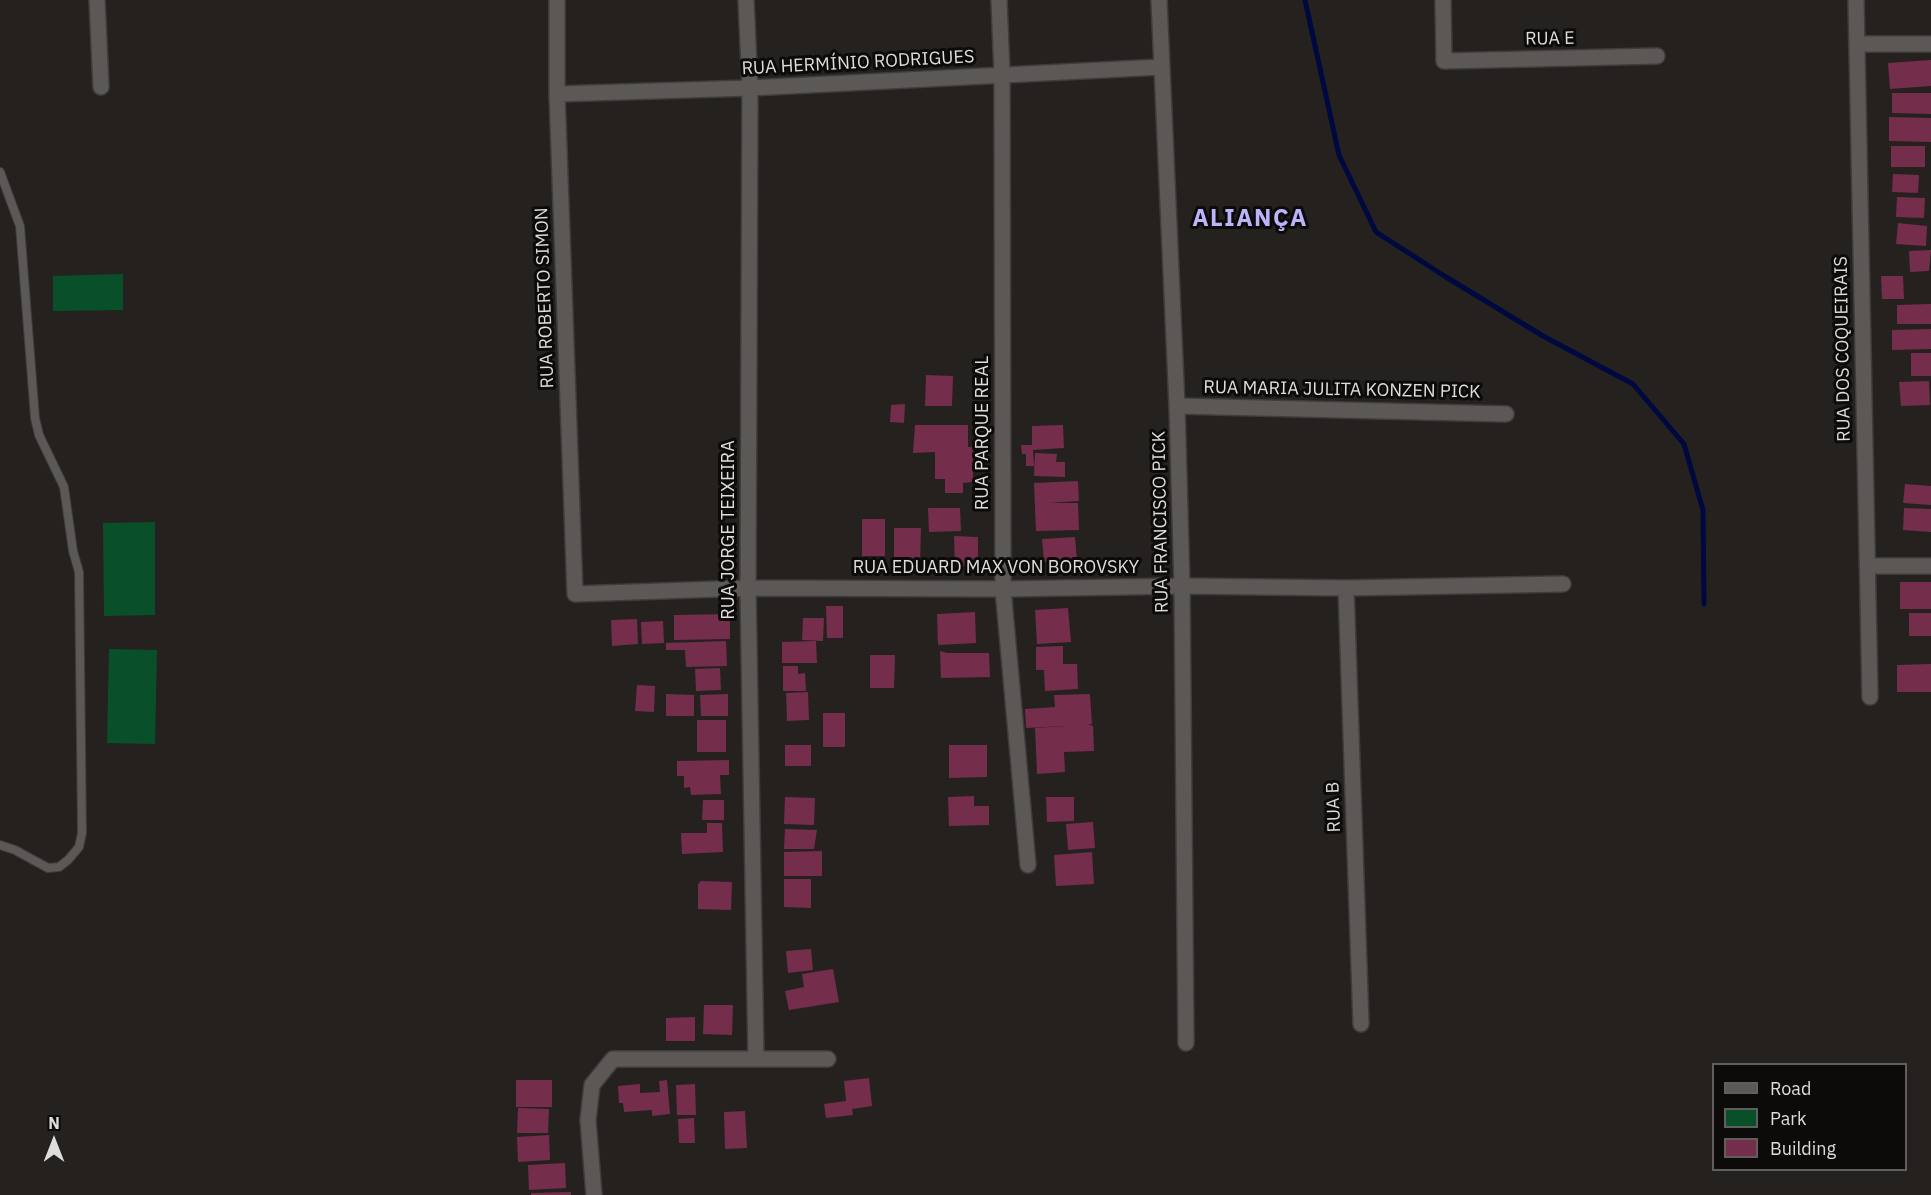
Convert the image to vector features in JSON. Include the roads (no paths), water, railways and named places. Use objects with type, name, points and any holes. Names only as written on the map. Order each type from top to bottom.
[{"type":"street","points":[[97,0],[101,87]]},
{"type":"street","name":"RUA ROBERTO SIMON","points":[[557,0],[557,93],[575,594]]},
{"type":"street","name":"RUA JORGE TEIXEIRA","points":[[746,0],[750,88],[748,588],[756,1059]]},
{"type":"street","name":"RUA PARQUE REAL","points":[[999,0],[1002,74],[1003,589],[1028,865]]},
{"type":"street","name":"RUA FRANCISCO PICK","points":[[1159,0],[1177,406],[1182,586],[1186,1043]]},
{"type":"street","name":"RUA E","points":[[1443,0],[1444,61],[1657,56]]},
{"type":"street","name":"RUA DOS COQUEIRAIS","points":[[1856,0],[1870,697]]},
{"type":"street","points":[[1857,44],[1931,44]]},
{"type":"street","name":"RUA HERMÍNIO RODRIGUES","points":[[557,93],[750,88],[1161,67]]},
{"type":"street","name":"RUA MARIA JULITA KONZEN PICK","points":[[1177,406],[1506,414]]},
{"type":"street","points":[[1867,566],[1931,566]]},
{"type":"street","name":"RUA EDUARD MAX VON BOROVSKY","points":[[575,594],[748,588],[1003,589],[1182,586],[1346,588],[1563,584]]},
{"type":"street","name":"RUA B","points":[[1346,588],[1361,1024]]},
{"type":"street","points":[[594,1195],[588,1120],[592,1085],[613,1059],[828,1059]]},
{"type":"lane","points":[[0,172],[20,225],[35,418],[39,435],[64,487],[73,551],[79,572],[82,833],[79,847],[69,860],[59,867],[48,868],[15,850],[0,845]]},
{"type":"waterway","points":[[1305,0],[1339,155],[1376,232],[1543,336],[1633,384],[1684,444],[1703,510],[1704,604]]},
{"type":"district","name":"ALIANÇA","points":[[1250,219]]}]
